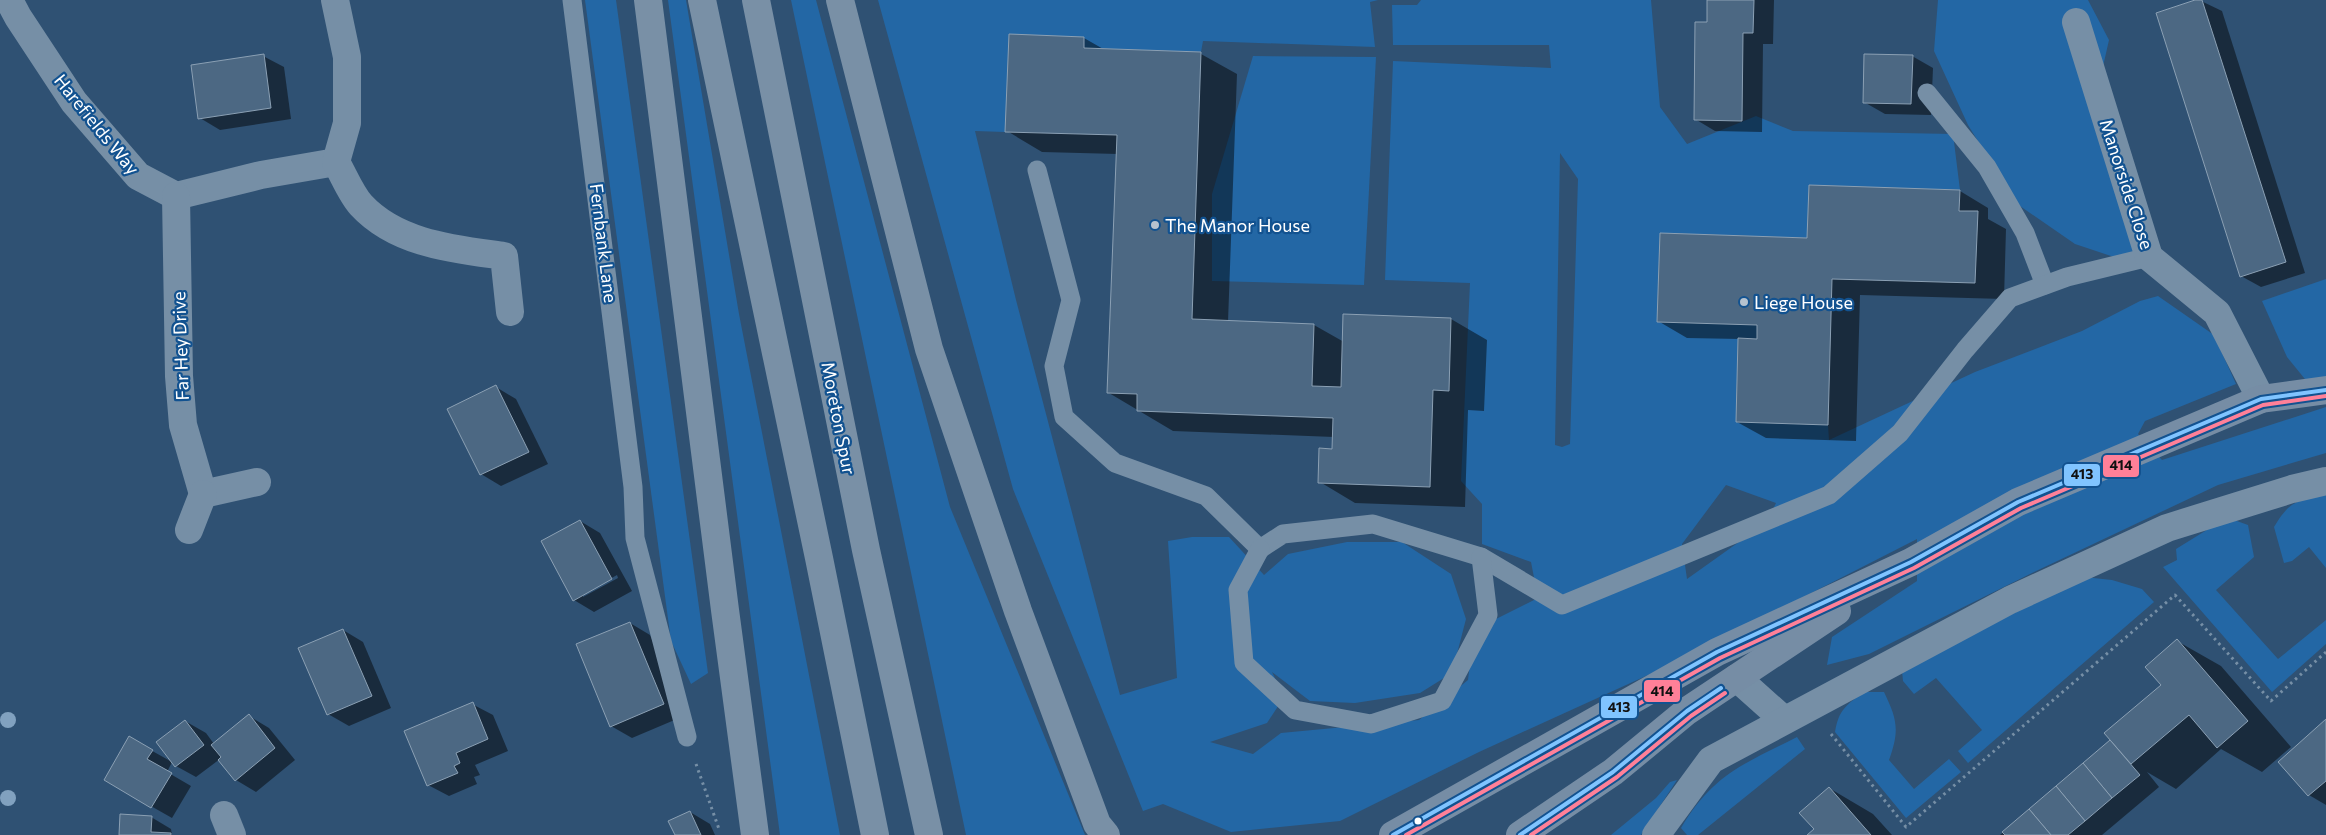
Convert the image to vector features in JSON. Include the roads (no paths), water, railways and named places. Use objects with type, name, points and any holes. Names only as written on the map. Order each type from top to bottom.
[{"type":"highway","points":[[648,0],[725,610],[756,835]]},
{"type":"highway","points":[[702,0],[875,835]]},
{"type":"highway","name":"Moreton Spur","points":[[756,0],[866,550],[929,835]]},
{"type":"highway","points":[[840,0],[929,349],[1018,611],[1097,824],[1106,835]]},
{"type":"main road","points":[[1392,835],[1717,652],[1911,562],[2018,502],[2261,399],[2326,390]]},
{"type":"main road","points":[[1520,835],[1613,772],[1687,711],[1911,562]]},
{"type":"street","name":"Harefields Way","points":[[9,0],[18,17],[80,109],[138,176],[176,196]]},
{"type":"street","points":[[334,0],[347,57],[347,123],[336,162],[360,204],[380,222],[420,241],[504,256],[510,312]]},
{"type":"street","name":"Manorside Close","points":[[2076,22],[2149,257],[2217,313],[2261,399]]},
{"type":"street","points":[[176,196],[261,175],[336,162]]},
{"type":"street","name":"Far Hey Drive","points":[[176,196],[179,376],[182,425],[202,494]]},
{"type":"street","points":[[1656,835],[1711,760],[1809,706],[2010,600],[2167,528],[2292,489],[2326,481]]},
{"type":"street","points":[[189,530],[202,494],[257,482]]},
{"type":"street","points":[[1737,678],[1784,720]]},
{"type":"lane","name":"Fernbank Lane","points":[[572,0],[634,487],[635,538],[687,738]]},
{"type":"lane","points":[[1927,92],[1987,167],[2025,233],[2045,285]]},
{"type":"lane","points":[[1037,170],[1071,300],[1054,366],[1064,417],[1115,463],[1206,496],[1260,549]]},
{"type":"lane","points":[[1482,558],[1488,615],[1442,701],[1371,724],[1295,710],[1244,663],[1238,590],[1260,549],[1283,534],[1373,524],[1482,558],[1562,605],[1829,495],[1900,433],[1965,350],[2010,298],[2067,277],[2149,257]]},
{"type":"place","name":"The Manor House","points":[[1155,225]]},
{"type":"place","name":"Liege House","points":[[1744,302]]}]
